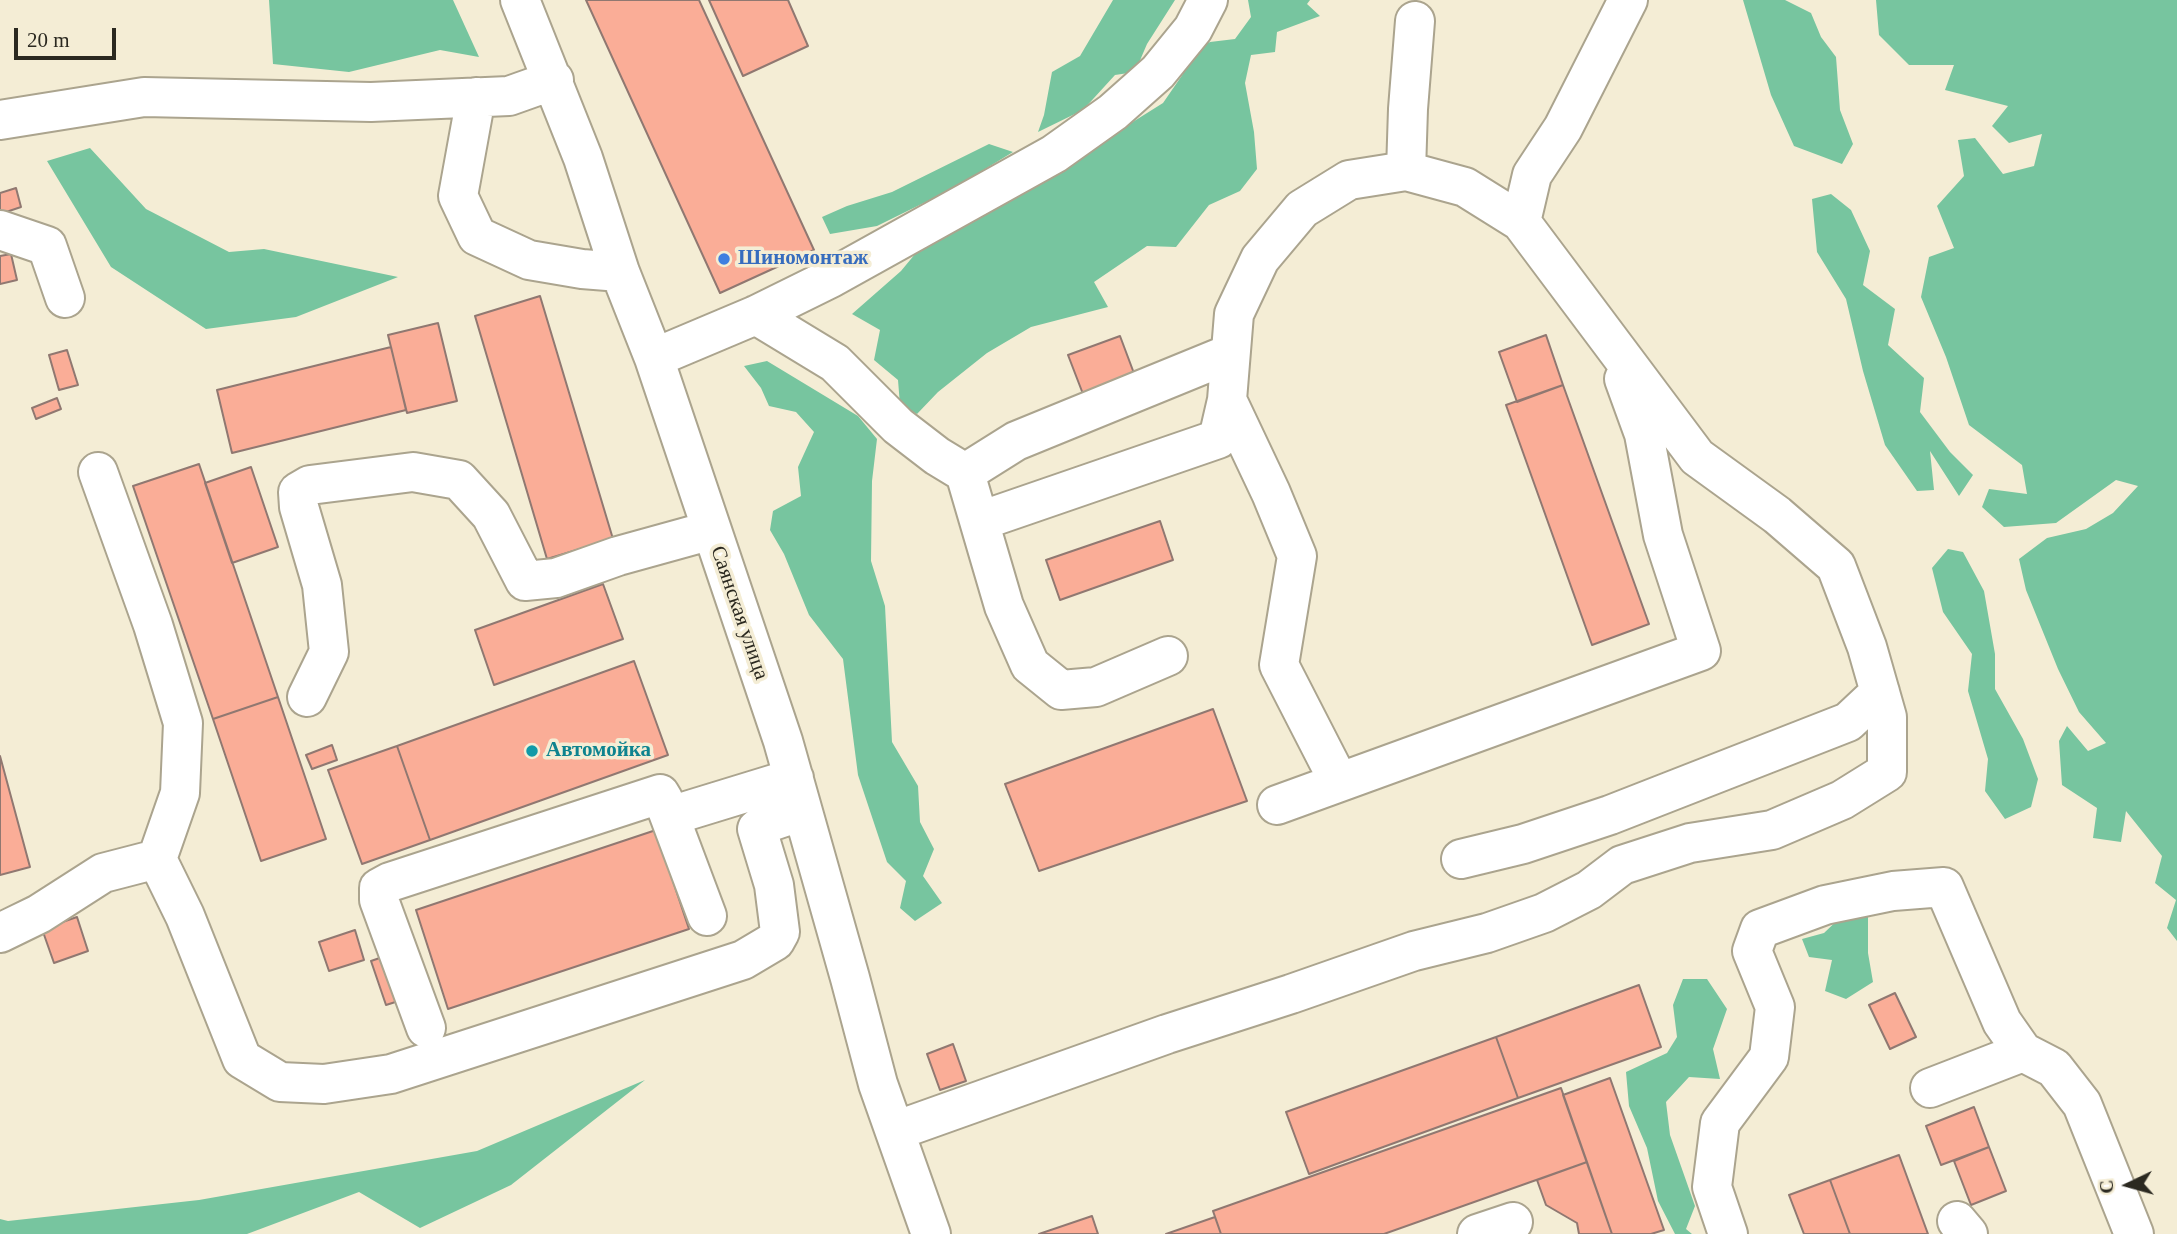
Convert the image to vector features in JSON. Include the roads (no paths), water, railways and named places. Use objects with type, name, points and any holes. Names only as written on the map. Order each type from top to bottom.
[{"type":"street","name":"Саянская улица","points":[[520,0],[554,80],[583,159],[620,272],[654,358],[712,530],[798,794],[870,1057],[931,1234]]},
{"type":"street","points":[[654,358],[756,315],[831,278],[1054,154],[1114,111],[1158,72],[1193,29],[1208,0]]},
{"type":"street","points":[[1521,222],[1532,175],[1563,128],[1628,0]]},
{"type":"street","points":[[1406,171],[1415,21]]},
{"type":"street","points":[[0,120],[144,97],[371,102],[509,96],[554,80]]},
{"type":"street","points":[[476,97],[458,196],[477,236],[529,260],[620,272]]},
{"type":"street","points":[[895,1131],[1167,1034],[1414,951],[1487,933],[1544,914],[1589,890],[1622,865],[1690,843],[1772,830],[1842,800],[1887,772],[1887,717],[1867,647],[1836,566],[1777,515],[1697,457],[1521,222],[1465,187],[1406,171],[1349,180],[1302,209],[1260,259],[1234,314],[1227,400],[1218,439],[980,521]]},
{"type":"street","points":[[0,230],[47,246],[65,298]]},
{"type":"street","points":[[756,315],[835,363],[898,426],[937,456],[965,473],[1004,606],[1030,665],[1061,690],[1096,687],[1168,656]]},
{"type":"street","points":[[1277,804],[1701,651],[1663,535],[1644,434],[1612,346]]},
{"type":"street","points":[[965,473],[1016,441],[1229,354]]},
{"type":"street","points":[[1227,400],[1297,556],[1279,665],[1339,782]]},
{"type":"street","points":[[98,472],[153,625],[183,723],[180,793],[158,859],[185,916],[242,1059],[280,1082],[324,1084],[391,1074],[743,960],[775,940],[780,932],[774,886],[757,829],[798,794]]},
{"type":"street","points":[[306,697],[330,652],[322,585],[299,507],[298,492],[310,485],[413,472],[459,480],[492,515],[525,581],[556,578],[618,556],[712,530]]},
{"type":"street","points":[[1461,859],[1523,844],[1610,816],[1848,722],[1880,692]]},
{"type":"street","points":[[426,1028],[379,900],[379,888],[390,882],[660,794],[708,916]]},
{"type":"street","points":[[670,816],[798,794]]},
{"type":"street","points":[[0,933],[39,914],[103,873],[158,859]]},
{"type":"street","points":[[1728,1234],[1712,1187],[1720,1123],[1769,1057],[1775,1007],[1752,951],[1760,929],[1825,905],[1893,891],[1944,887],[2002,1022],[2023,1052],[2054,1068],[2082,1104],[2134,1234]]},
{"type":"street","points":[[1930,1088],[2023,1052]]},
{"type":"street","points":[[1477,1234],[1513,1222]]},
{"type":"place","name":"Шиномонтаж","points":[[724,259]]},
{"type":"place","name":"Автомойка","points":[[532,751]]}]
